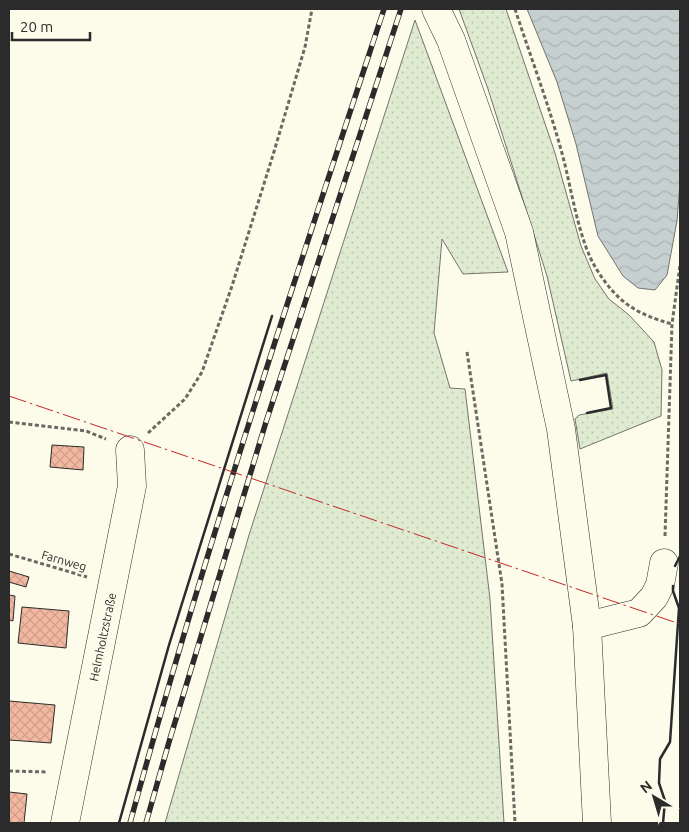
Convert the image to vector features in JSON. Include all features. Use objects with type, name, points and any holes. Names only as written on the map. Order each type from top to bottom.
[{"type":"main road","points":[[436,9],[451,40],[518,232],[561,429],[587,626],[597,823]]},
{"type":"main road","name":"Helmholtzstraße","points":[[65,823],[114,585],[132,486],[130,450]]},
{"type":"main road","points":[[587,626],[639,612],[654,597],[660,585],[664,564]]},
{"type":"path","points":[[9,422],[86,431],[130,450],[184,399],[202,372],[232,286],[305,47],[312,9]]},
{"type":"path","points":[[515,9],[562,155],[585,244],[596,270],[613,292],[632,309],[649,318],[672,324]]},
{"type":"path","points":[[664,564],[672,324],[680,265]]},
{"type":"path","points":[[467,352],[502,584],[515,823]]},
{"type":"path","name":"Farnweg","points":[[9,554],[114,585]]},
{"type":"path","points":[[9,771],[74,773]]},
{"type":"green space","points":[[459,9],[506,9],[555,153],[581,246],[595,279],[609,299],[629,315],[654,342],[662,370],[661,416],[580,449],[575,419],[579,415],[613,409],[607,373],[571,381],[547,276],[488,89]]},
{"type":"green space","points":[[415,20],[508,272],[463,274],[442,239],[434,333],[450,388],[465,389],[490,599],[504,823],[165,823],[249,535]]},
{"type":"water","points":[[527,9],[680,9],[680,183],[677,221],[667,275],[655,290],[638,288],[623,276],[598,236],[576,144],[557,82]]},
{"type":"building","points":[[52,445],[84,447],[83,470],[50,467]]},
{"type":"building","points":[[9,571],[29,577],[26,587],[9,582]]},
{"type":"building","points":[[9,595],[15,596],[13,621],[9,620]]},
{"type":"building","points":[[22,607],[69,611],[66,648],[18,643]]},
{"type":"building","points":[[9,701],[55,705],[51,743],[9,740]]},
{"type":"building","points":[[9,792],[27,794],[24,823],[9,823]]},
{"type":"railway","points":[[130,823],[220,516],[284,313],[384,9]]},
{"type":"railway","points":[[146,823],[266,422],[401,9]]},
{"type":"wall","points":[[119,823],[169,645],[272,316]]},
{"type":"wall","points":[[580,380],[606,375],[611,408],[587,413]]},
{"type":"wall","points":[[675,566],[680,556]]},
{"type":"wall","points":[[663,823],[665,801],[659,783],[660,759],[670,742],[679,608],[673,586]]},
{"type":"power","points":[[9,396],[680,624]]}]
